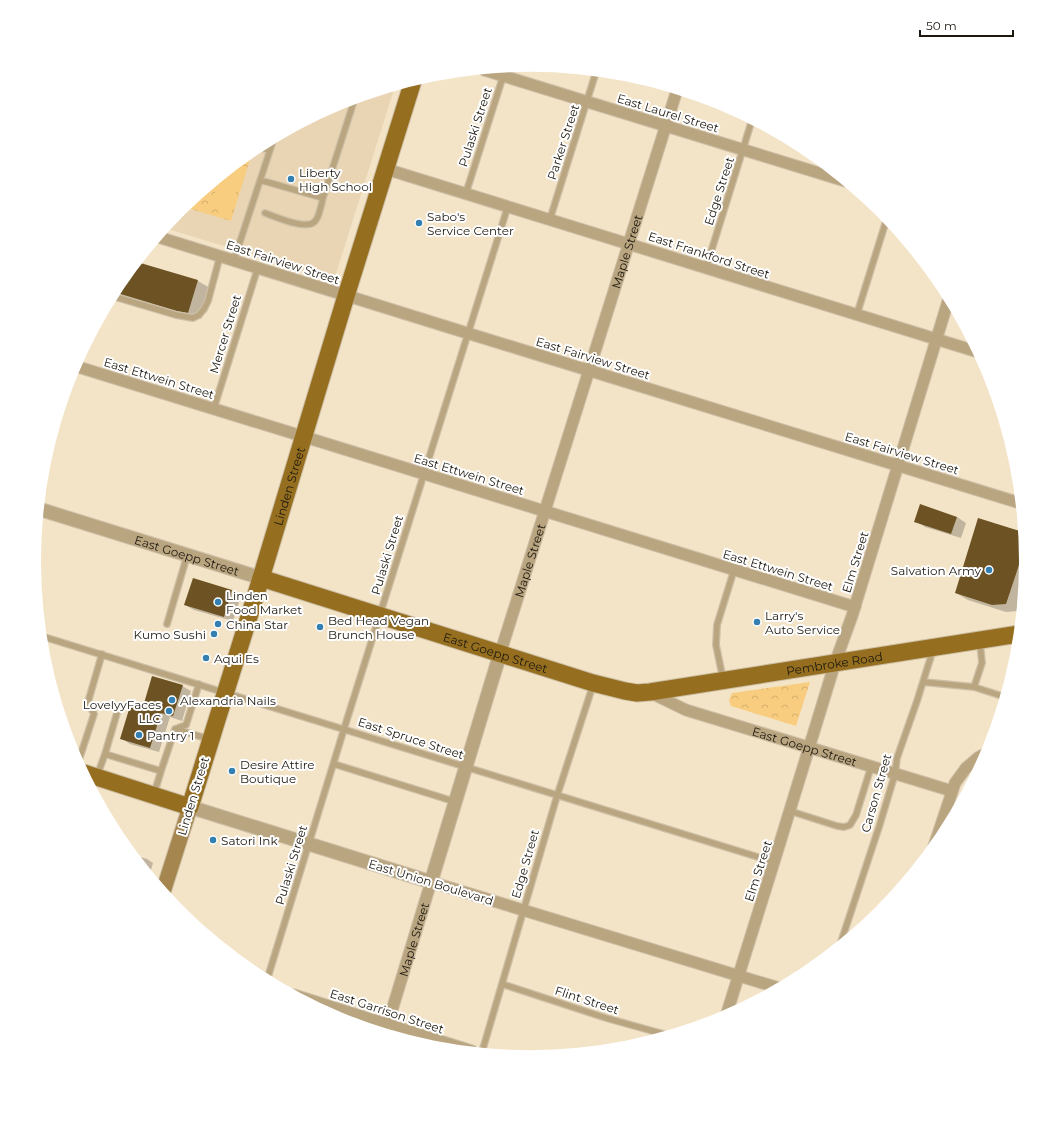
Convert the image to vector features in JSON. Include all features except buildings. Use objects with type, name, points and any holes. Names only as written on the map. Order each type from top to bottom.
[{"type":"main road","name":"Linden Street","points":[[165,886],[411,87]]},
{"type":"main road","name":"East Goepp Street","points":[[261,578],[593,683],[637,693],[650,692]]},
{"type":"main road","name":"Pembroke Road","points":[[650,692],[1013,635]]},
{"type":"main road","name":"East Union Boulevard","points":[[90,775],[190,807]]},
{"type":"street","name":"East Laurel Street","points":[[509,73],[587,101],[833,177]]},
{"type":"street","name":"Maple Street","points":[[386,1028],[467,768],[500,654],[676,95]]},
{"type":"street","name":"East Frankford Street","points":[[386,169],[971,350]]},
{"type":"street","name":"East Fairview Street","points":[[163,238],[1015,501]]},
{"type":"street","name":"Elm Street","points":[[728,1008],[835,663],[855,607],[947,306]]},
{"type":"street","name":"East Ettwein Street","points":[[81,368],[855,607]]},
{"type":"street","name":"East Goepp Street","points":[[44,510],[261,578]]},
{"type":"street","name":"East Goepp Street","points":[[650,692],[686,710],[952,791]]},
{"type":"street","points":[[940,828],[955,783],[966,768],[977,759]]},
{"type":"street","name":"East Union Boulevard","points":[[190,807],[771,986]]},
{"type":"lane","name":"Pulaski Street","points":[[466,193],[503,73]]},
{"type":"lane","name":"Parker Street","points":[[550,219],[595,76]]},
{"type":"lane","points":[[265,214],[301,225],[310,225],[316,221],[353,105]]},
{"type":"lane","name":"Edge Street","points":[[706,268],[751,125]]},
{"type":"lane","points":[[234,260],[271,146]]},
{"type":"lane","points":[[260,180],[323,198]]},
{"type":"lane","name":"Pulaski Street","points":[[270,975],[344,729],[508,206]]},
{"type":"lane","points":[[857,314],[885,225]]},
{"type":"lane","points":[[118,298],[176,316],[193,318],[199,315],[208,301],[220,256]]},
{"type":"lane","name":"Mercer Street","points":[[214,408],[258,267]]},
{"type":"lane","points":[[166,624],[187,555]]},
{"type":"lane","points":[[723,681],[716,646],[717,625],[734,570]]},
{"type":"lane","name":"East Spruce Street","points":[[47,638],[774,862]]},
{"type":"lane","points":[[974,687],[982,663],[980,640]]},
{"type":"lane","name":"Carson Street","points":[[843,937],[879,827],[895,774],[897,758],[934,647]]},
{"type":"lane","points":[[81,754],[94,714],[88,702],[102,654]]},
{"type":"lane","points":[[923,682],[974,687],[1000,695]]},
{"type":"lane","name":"Edge Street","points":[[483,1048],[557,796],[593,683]]},
{"type":"lane","points":[[174,729],[186,726],[199,684]]},
{"type":"lane","points":[[90,775],[105,754],[117,713]]},
{"type":"lane","points":[[174,729],[210,739]]},
{"type":"lane","points":[[154,795],[174,729]]},
{"type":"lane","points":[[105,754],[161,771]]},
{"type":"lane","points":[[334,764],[456,802]]},
{"type":"lane","points":[[790,811],[837,826],[844,827],[850,825],[856,815],[871,767]]},
{"type":"lane","name":"Flint Street","points":[[502,984],[606,1018],[658,1033]]},
{"type":"shaded area","name":"Liberty High School","points":[[393,92],[334,280],[171,230],[208,193],[258,154],[314,122],[343,109]]},
{"type":"green space","points":[[250,160],[231,221],[191,209],[232,173]]},
{"type":"green space","points":[[242,166],[244,166],[231,208],[212,202],[217,185]]},
{"type":"green space","points":[[810,682],[796,726],[731,706],[729,700],[732,693]]},
{"type":"place","name":"Liberty High School","points":[[291,179]]},
{"type":"place","name":"Sabo's Service Center","points":[[419,223]]},
{"type":"place","name":"Salvation Army","points":[[989,570]]},
{"type":"place","name":"Linden Food Market","points":[[218,602]]},
{"type":"place","name":"Larry's Auto Service","points":[[757,622]]},
{"type":"place","name":"China Star","points":[[218,624]]},
{"type":"place","name":"Bed Head Vegan Brunch House","points":[[320,627]]},
{"type":"place","name":"Kumo Sushi","points":[[214,634]]},
{"type":"place","name":"Aqui Es","points":[[206,658]]},
{"type":"place","name":"Alexandria Nails","points":[[172,700]]},
{"type":"place","name":"LovelyyFaces LLC","points":[[169,711]]},
{"type":"place","name":"Pantry 1","points":[[139,735]]},
{"type":"place","name":"Desire Attire Boutique","points":[[232,771]]},
{"type":"place","name":"Satori Ink","points":[[213,840]]}]
